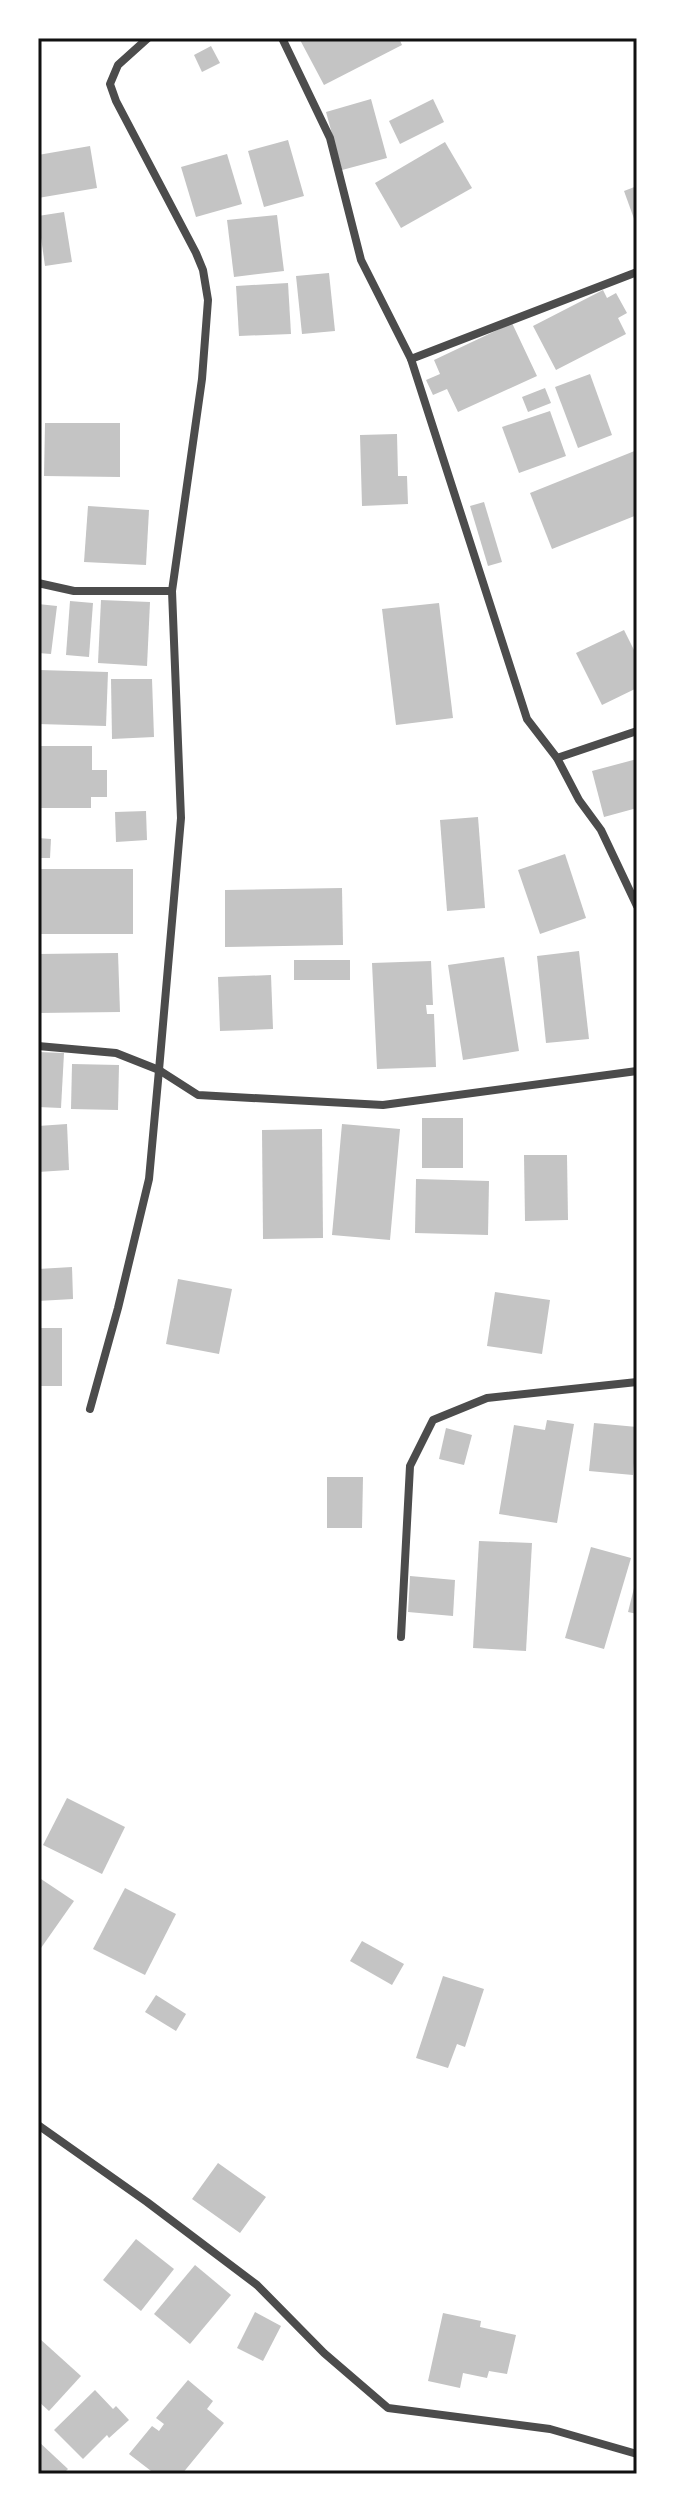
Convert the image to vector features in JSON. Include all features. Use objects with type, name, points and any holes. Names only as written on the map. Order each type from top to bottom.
[{"type":"street","points":[[90,1409],[149,1179],[181,818],[172,591],[202,379],[208,300],[203,270],[196,253],[110,84],[118,65],[148,38]]},
{"type":"street","points":[[282,38],[330,138],[361,260],[411,359],[527,719],[557,758],[579,800],[601,830],[637,906]]},
{"type":"street","points":[[411,359],[637,272]]},
{"type":"street","points":[[38,583],[74,591],[172,591]]},
{"type":"street","points":[[557,758],[637,731]]},
{"type":"street","points":[[38,1046],[116,1053],[159,1070],[198,1095],[383,1105],[637,1071]]},
{"type":"street","points":[[401,1637],[410,1466],[433,1420],[487,1398],[637,1382]]},
{"type":"street","points":[[38,2125],[257,2285],[324,2353],[388,2408],[550,2429],[637,2454]]},
{"type":"building","points":[[299,38],[399,38],[402,45],[324,85]]},
{"type":"building","points":[[211,46],[220,63],[202,72],[194,55]]},
{"type":"building","points":[[371,99],[387,158],[342,170],[326,112]]},
{"type":"building","points":[[433,99],[444,122],[400,144],[389,121]]},
{"type":"building","points":[[288,140],[304,196],[264,207],[248,151]]},
{"type":"building","points":[[445,142],[472,188],[401,228],[375,183]]},
{"type":"building","points":[[90,146],[97,188],[38,198],[38,155]]},
{"type":"building","points":[[227,154],[242,204],[196,217],[181,167]]},
{"type":"building","points":[[637,186],[637,227],[624,191]]},
{"type":"building","points":[[64,212],[72,262],[45,266],[38,216]]},
{"type":"building","points":[[277,215],[284,271],[234,277],[227,220]]},
{"type":"building","points":[[329,273],[335,331],[302,334],[296,276]]},
{"type":"building","points":[[288,283],[291,334],[239,336],[236,286]]},
{"type":"building","points":[[603,290],[607,298],[616,293],[627,313],[618,318],[626,334],[556,370],[533,326]]},
{"type":"building","points":[[512,323],[537,376],[458,412],[447,389],[433,395],[426,380],[440,374],[434,360]]},
{"type":"building","points":[[590,374],[612,435],[578,448],[555,387]]},
{"type":"building","points":[[545,388],[551,403],[528,412],[522,397]]},
{"type":"building","points":[[550,411],[566,456],[519,473],[502,427]]},
{"type":"building","points":[[45,423],[120,423],[120,477],[44,476]]},
{"type":"building","points":[[397,434],[398,476],[407,476],[408,504],[362,506],[360,435]]},
{"type":"building","points":[[637,450],[637,515],[552,549],[530,493]]},
{"type":"building","points":[[484,502],[502,562],[488,566],[470,506]]},
{"type":"building","points":[[88,506],[149,510],[146,565],[84,562]]},
{"type":"building","points":[[101,600],[150,602],[147,666],[98,663]]},
{"type":"building","points":[[70,601],[93,603],[89,657],[66,655]]},
{"type":"building","points":[[439,603],[453,718],[396,725],[382,609]]},
{"type":"building","points":[[38,604],[57,606],[51,654],[38,653]]},
{"type":"building","points":[[624,630],[637,656],[637,688],[602,705],[576,653]]},
{"type":"building","points":[[39,670],[108,672],[106,726],[38,724]]},
{"type":"building","points":[[111,679],[152,679],[154,737],[112,739]]},
{"type":"building","points":[[38,746],[92,746],[92,770],[107,770],[107,797],[91,797],[91,808],[38,808]]},
{"type":"building","points":[[637,759],[637,808],[604,817],[592,771]]},
{"type":"building","points":[[146,811],[147,840],[116,842],[115,812]]},
{"type":"building","points":[[478,817],[485,908],[447,911],[440,820]]},
{"type":"building","points":[[38,838],[51,839],[50,858],[38,858]]},
{"type":"building","points":[[565,854],[586,918],[540,934],[518,870]]},
{"type":"building","points":[[38,869],[133,869],[133,934],[38,934]]},
{"type":"building","points":[[342,888],[343,945],[225,947],[225,890]]},
{"type":"building","points":[[579,951],[589,1039],[546,1043],[537,956]]},
{"type":"building","points":[[118,953],[120,1012],[38,1013],[38,954]]},
{"type":"building","points":[[504,957],[519,1051],[463,1060],[448,965]]},
{"type":"building","points":[[294,960],[350,960],[350,980],[294,980]]},
{"type":"building","points":[[431,961],[433,1005],[426,1005],[427,1014],[434,1014],[436,1067],[377,1069],[372,963]]},
{"type":"building","points":[[271,975],[273,1029],[220,1031],[218,977]]},
{"type":"building","points":[[39,1052],[64,1053],[61,1108],[38,1107]]},
{"type":"building","points":[[72,1064],[119,1065],[118,1110],[71,1109]]},
{"type":"building","points":[[422,1118],[463,1118],[463,1168],[422,1168]]},
{"type":"building","points":[[67,1124],[69,1170],[38,1172],[38,1126]]},
{"type":"building","points":[[342,1124],[400,1129],[390,1240],[332,1235]]},
{"type":"building","points":[[322,1129],[323,1238],[263,1239],[262,1130]]},
{"type":"building","points":[[524,1155],[567,1155],[568,1220],[525,1221]]},
{"type":"building","points":[[416,1179],[489,1181],[488,1235],[415,1233]]},
{"type":"building","points":[[72,1267],[73,1299],[38,1301],[38,1269]]},
{"type":"building","points":[[178,1279],[232,1289],[219,1354],[166,1344]]},
{"type":"building","points":[[495,1292],[550,1300],[542,1354],[487,1346]]},
{"type":"building","points":[[38,1328],[62,1328],[62,1386],[38,1386]]},
{"type":"building","points":[[547,1420],[574,1424],[557,1523],[499,1514],[514,1425],[545,1430]]},
{"type":"building","points":[[594,1423],[637,1427],[633,1475],[589,1471]]},
{"type":"building","points":[[446,1428],[472,1435],[464,1465],[439,1459]]},
{"type":"building","points":[[327,1477],[363,1477],[362,1528],[327,1528]]},
{"type":"building","points":[[479,1541],[532,1543],[526,1651],[473,1648]]},
{"type":"building","points":[[591,1547],[631,1558],[604,1649],[565,1638]]},
{"type":"building","points":[[410,1576],[455,1580],[453,1616],[408,1612]]},
{"type":"building","points":[[637,1580],[637,1614],[628,1612]]},
{"type":"building","points":[[67,1798],[125,1827],[102,1874],[43,1845]]},
{"type":"building","points":[[38,1877],[74,1901],[41,1948],[38,1946]]},
{"type":"building","points":[[125,1888],[176,1914],[145,1975],[93,1949]]},
{"type":"building","points":[[362,1941],[404,1964],[392,1985],[350,1961]]},
{"type":"building","points":[[443,1976],[484,1989],[465,2047],[457,2044],[448,2068],[416,2058]]},
{"type":"building","points":[[156,1995],[186,2014],[176,2031],[145,2012]]},
{"type":"building","points":[[218,2163],[266,2197],[240,2233],[192,2199]]},
{"type":"building","points":[[136,2239],[174,2269],[141,2311],[103,2280]]},
{"type":"building","points":[[195,2265],[231,2295],[190,2344],[154,2314]]},
{"type":"building","points":[[255,2312],[281,2326],[263,2361],[237,2348]]},
{"type":"building","points":[[443,2313],[481,2321],[480,2327],[516,2335],[507,2374],[489,2371],[487,2378],[463,2373],[460,2388],[428,2381]]},
{"type":"building","points":[[40,2339],[81,2376],[49,2411],[38,2401]]},
{"type":"building","points":[[188,2380],[213,2401],[207,2409],[224,2423],[182,2474],[155,2474],[129,2454],[152,2426],[159,2431],[164,2424],[156,2418]]},
{"type":"building","points":[[95,2390],[129,2420],[109,2438],[107,2435],[83,2459],[54,2430]]},
{"type":"building","points":[[38,2441],[68,2469],[63,2474],[38,2474]]}]
